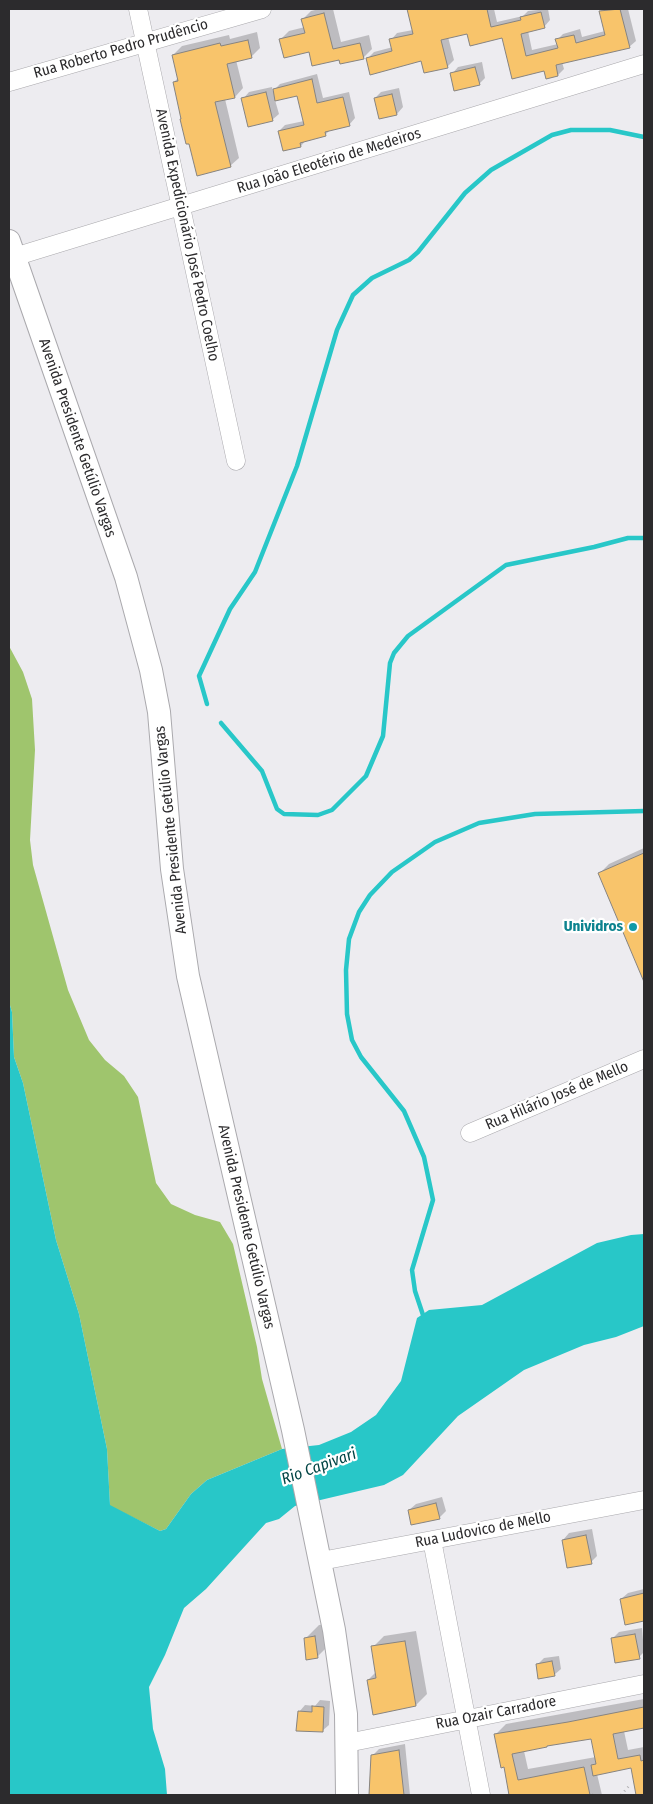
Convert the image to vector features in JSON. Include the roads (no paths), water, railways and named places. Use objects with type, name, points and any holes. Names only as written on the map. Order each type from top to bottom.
[{"type":"main road","name":"Avenida Presidente Getúlio Vargas","points":[[12,249],[120,559],[149,662],[159,712],[172,869],[188,976],[293,1430],[321,1561],[344,1691],[347,1795]]},
{"type":"street","name":"Avenida Expedicionário José Pedro Coelho","points":[[138,9],[236,461]]},
{"type":"street","name":"Rua Roberto Pedro Prudêncio","points":[[9,82],[262,9]]},
{"type":"street","name":"Rua João Eleotério de Medeiros","points":[[12,249],[180,207],[644,64]]},
{"type":"street","name":"Rua Hilário José de Mello","points":[[470,1133],[644,1059]]},
{"type":"street","name":"Rua Ludovico de Mello","points":[[321,1561],[644,1500]]},
{"type":"street","points":[[432,1540],[481,1795]]},
{"type":"street","name":"Rua Ozair Carradore","points":[[347,1743],[644,1684]]},
{"type":"water","name":"Rio Capivari","points":[[9,1002],[12,1012],[14,1057],[23,1083],[56,1240],[79,1314],[107,1449],[110,1505],[160,1531],[166,1529],[191,1494],[207,1480],[282,1449],[319,1445],[351,1432],[376,1415],[401,1381],[417,1318],[429,1310],[482,1305],[597,1243],[644,1234],[644,1326],[616,1337],[584,1345],[524,1370],[458,1416],[403,1475],[384,1485],[295,1506],[279,1519],[266,1523],[206,1589],[184,1608],[165,1655],[149,1687],[153,1729],[165,1769],[167,1795],[9,1795]]},
{"type":"waterway","points":[[207,704],[199,676],[230,609],[255,572],[297,466],[337,330],[353,295],[372,278],[409,260],[418,252],[465,193],[491,170],[552,135],[571,130],[610,130],[644,137]]},
{"type":"waterway","points":[[221,723],[262,771],[277,809],[284,814],[318,815],[332,810],[366,776],[383,736],[390,663],[394,653],[408,636],[506,565],[628,538],[644,538]]},
{"type":"waterway","points":[[424,1318],[415,1291],[412,1270],[433,1200],[424,1157],[404,1111],[361,1057],[352,1040],[347,1014],[346,970],[349,939],[359,912],[370,895],[392,872],[435,842],[479,823],[535,814],[644,811]]},
{"type":"place","name":"Unividros","points":[[633,927]]}]
